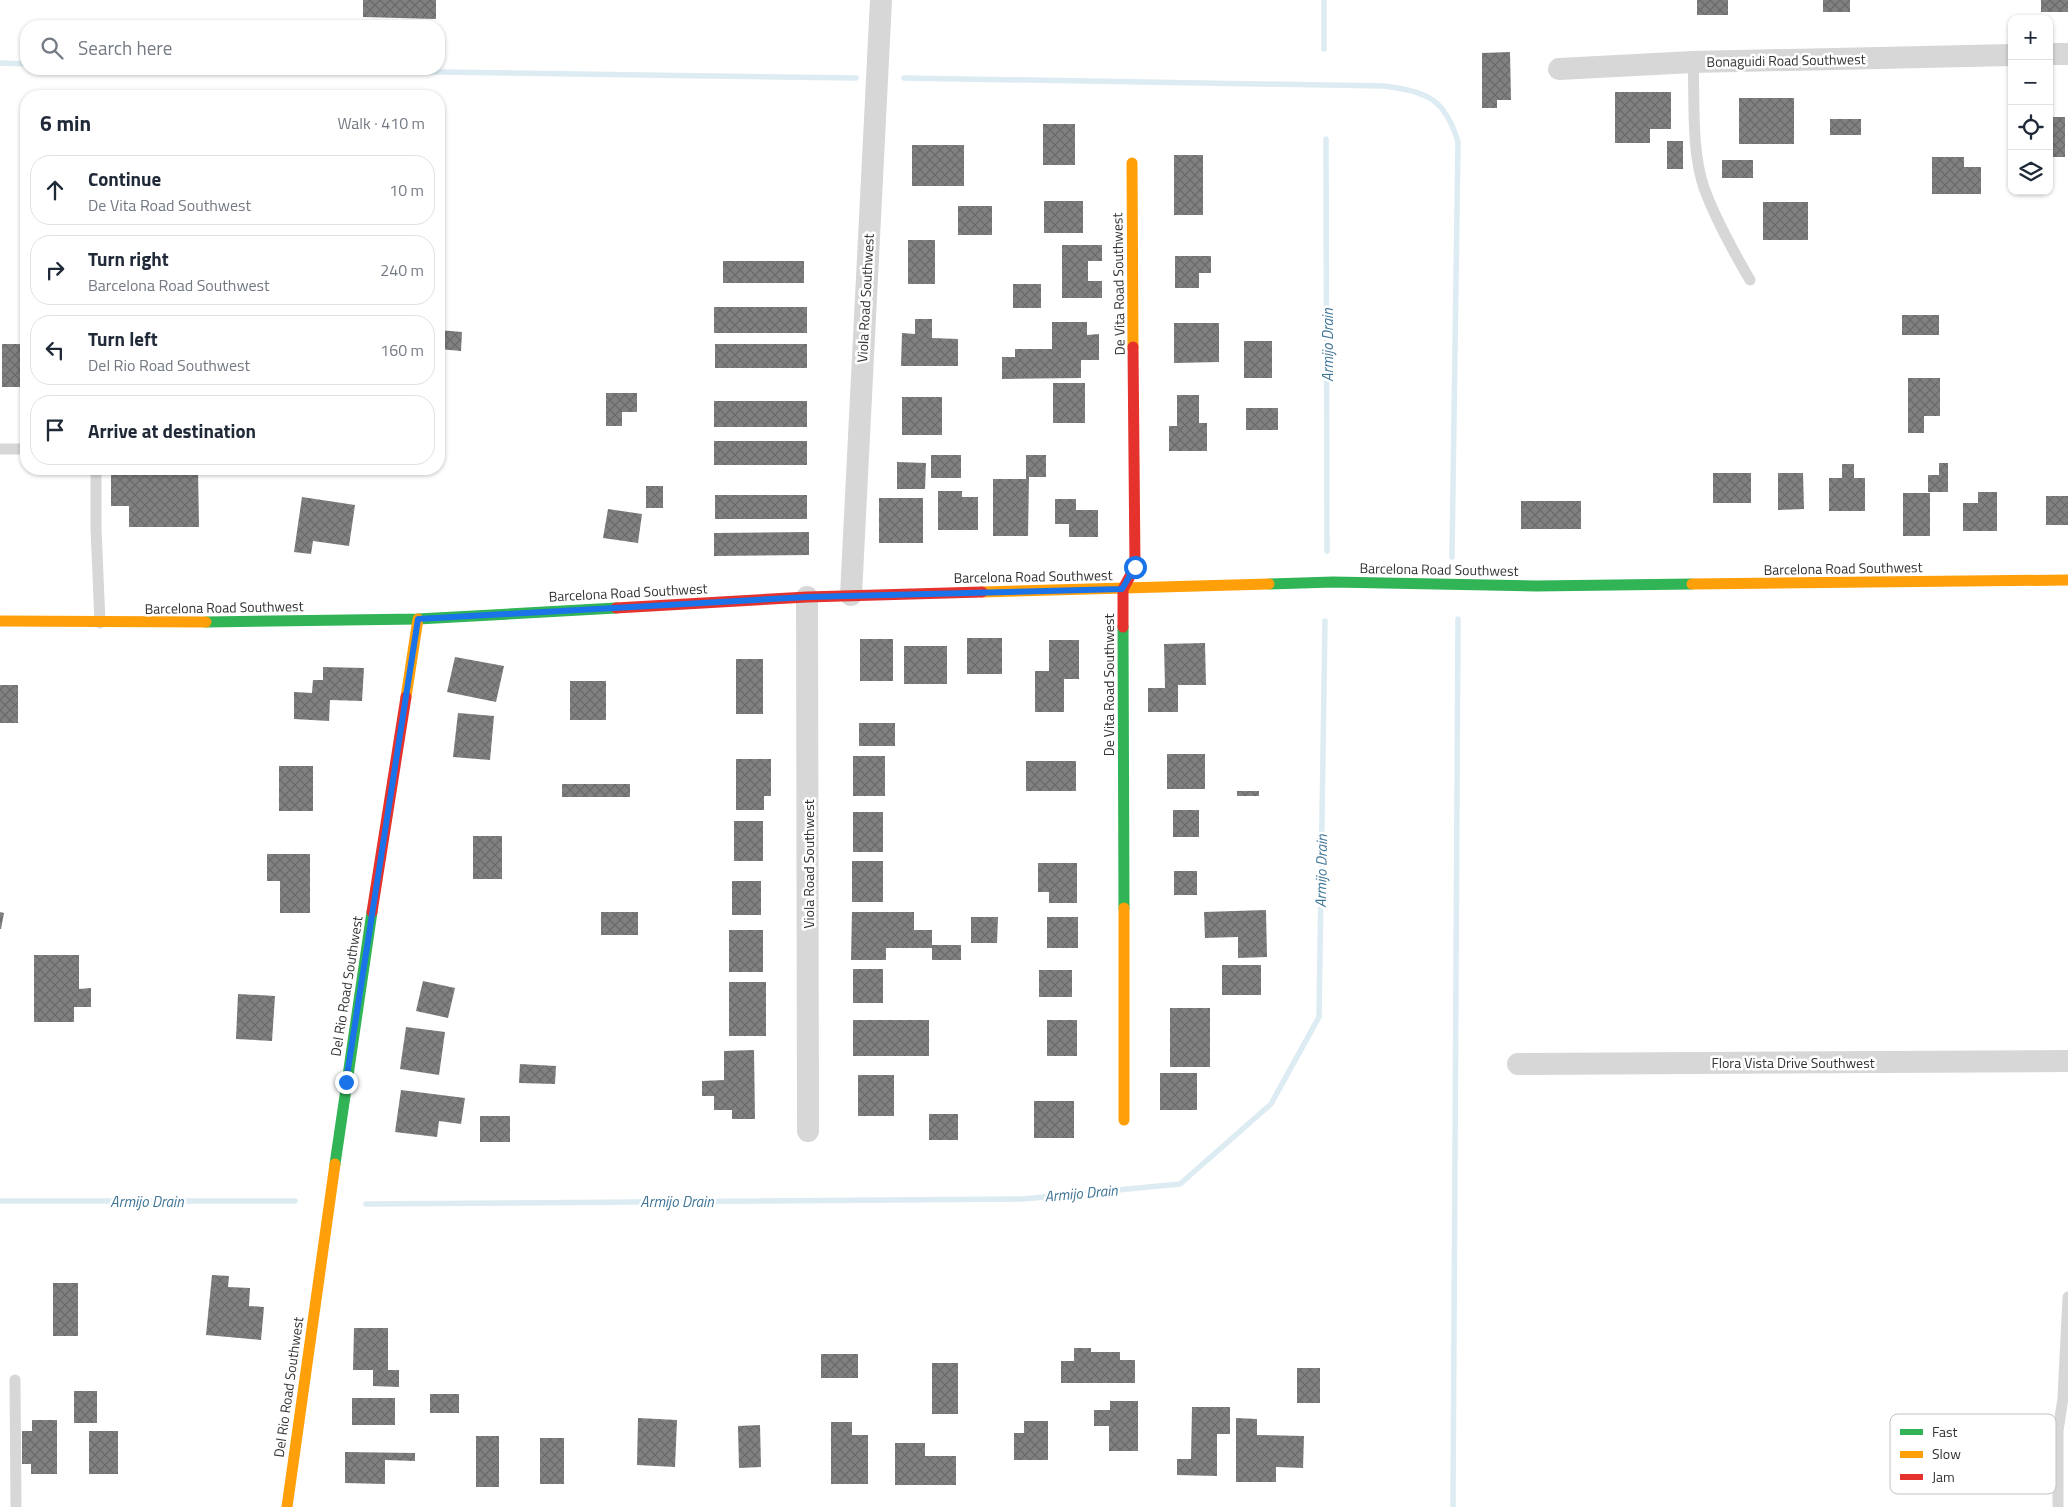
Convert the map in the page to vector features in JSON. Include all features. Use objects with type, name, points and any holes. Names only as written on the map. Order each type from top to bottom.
[{"type":"street","name":"Viola Road Southwest","points":[[851,595],[881,0]]},
{"type":"street","points":[[2053,54],[2068,54]]},
{"type":"street","name":"Bonaguidi Road Southwest","points":[[1560,69],[1693,62],[2008,55]]},
{"type":"street","name":"De Vita Road Southwest","points":[[1124,1120],[1122,589],[1135,567],[1132,163]]},
{"type":"street","name":"Barcelona Road Southwest","points":[[0,621],[100,623],[418,619],[851,595],[1334,582],[1536,586],[2068,580]]},
{"type":"street","name":"Viola Road Southwest","points":[[807,597],[808,1131]]},
{"type":"street","name":"Del Rio Road Southwest","points":[[287,1507],[346,1082],[418,619]]},
{"type":"street","name":"Flora Vista Drive Southwest","points":[[1518,1064],[2068,1061]]},
{"type":"lane","points":[[1693,62],[1697,153],[1704,187],[1729,243],[1750,280]]},
{"type":"lane","points":[[0,449],[20,449]]},
{"type":"lane","points":[[96,475],[100,623]]},
{"type":"lane","points":[[2058,1507],[2058,1431],[2063,1398],[2068,1298]]},
{"type":"lane","points":[[16,1380],[16,1507]]},
{"type":"building","points":[[363,0],[436,0],[436,19],[363,17]]},
{"type":"building","points":[[1697,0],[1728,0],[1728,15],[1697,15]]},
{"type":"building","points":[[1823,0],[1850,0],[1850,12],[1823,12]]},
{"type":"building","points":[[2041,0],[2068,0],[2068,12],[2041,12]]},
{"type":"building","points":[[1510,52],[1511,100],[1497,100],[1497,108],[1482,108],[1482,53]]},
{"type":"building","points":[[1615,92],[1671,92],[1671,129],[1650,129],[1650,143],[1615,143]]},
{"type":"building","points":[[1739,98],[1794,98],[1794,144],[1739,144]]},
{"type":"building","points":[[2053,117],[2065,117],[2065,157],[2053,157]]},
{"type":"building","points":[[1830,119],[1861,119],[1861,135],[1830,135]]},
{"type":"building","points":[[1043,124],[1075,124],[1075,165],[1043,165]]},
{"type":"building","points":[[1667,141],[1683,141],[1683,169],[1667,169]]},
{"type":"building","points":[[912,145],[964,145],[964,186],[912,186]]},
{"type":"building","points":[[1174,155],[1203,155],[1203,215],[1174,215]]},
{"type":"building","points":[[1932,157],[1964,157],[1964,167],[1981,167],[1981,194],[1932,194]]},
{"type":"building","points":[[1722,160],[1753,160],[1753,178],[1722,178]]},
{"type":"building","points":[[1044,201],[1083,201],[1083,233],[1044,233]]},
{"type":"building","points":[[1763,202],[1808,202],[1808,240],[1763,240]]},
{"type":"building","points":[[958,206],[992,206],[992,235],[958,235]]},
{"type":"building","points":[[908,240],[935,240],[935,284],[908,284]]},
{"type":"building","points":[[1062,245],[1102,245],[1102,261],[1088,261],[1088,281],[1102,281],[1102,298],[1062,298]]},
{"type":"building","points":[[1175,256],[1211,256],[1211,273],[1199,273],[1199,288],[1175,288]]},
{"type":"building","points":[[723,261],[804,261],[804,283],[723,283]]},
{"type":"building","points":[[1013,284],[1041,284],[1041,308],[1013,308]]},
{"type":"building","points":[[714,307],[807,307],[807,333],[714,333]]},
{"type":"building","points":[[1902,315],[1939,315],[1939,335],[1902,335]]},
{"type":"building","points":[[915,319],[932,319],[932,338],[958,339],[958,366],[901,366],[902,333],[915,334]]},
{"type":"building","points":[[1052,322],[1087,322],[1087,335],[1099,334],[1099,360],[1081,360],[1081,378],[1002,379],[1002,357],[1015,357],[1015,349],[1052,349]]},
{"type":"building","points":[[1174,323],[1219,323],[1219,362],[1174,363]]},
{"type":"building","points":[[445,331],[462,332],[461,351],[445,350]]},
{"type":"building","points":[[1244,341],[1272,341],[1272,378],[1244,378]]},
{"type":"building","points":[[2,344],[20,344],[20,387],[2,387]]},
{"type":"building","points":[[715,344],[807,344],[807,368],[715,368]]},
{"type":"building","points":[[1908,378],[1940,378],[1940,416],[1924,416],[1924,433],[1908,433]]},
{"type":"building","points":[[1053,383],[1085,383],[1085,423],[1053,423]]},
{"type":"building","points":[[606,393],[637,393],[637,412],[622,412],[622,426],[606,426]]},
{"type":"building","points":[[1177,395],[1199,395],[1199,423],[1207,423],[1207,451],[1169,451],[1169,426],[1177,426]]},
{"type":"building","points":[[902,397],[942,397],[942,435],[902,435]]},
{"type":"building","points":[[714,401],[807,401],[807,427],[714,427]]},
{"type":"building","points":[[1246,408],[1278,408],[1278,430],[1246,430]]},
{"type":"building","points":[[714,441],[807,441],[807,465],[714,465]]},
{"type":"building","points":[[931,455],[961,455],[961,478],[931,478]]},
{"type":"building","points":[[1026,455],[1046,455],[1046,477],[1029,477],[1028,536],[993,536],[993,479],[1026,479]]},
{"type":"building","points":[[897,462],[926,463],[925,489],[897,489]]},
{"type":"building","points":[[1939,463],[1948,463],[1948,492],[1928,492],[1928,475],[1939,475]]},
{"type":"building","points":[[1842,464],[1854,464],[1854,478],[1865,478],[1865,511],[1829,511],[1829,478],[1842,478]]},
{"type":"building","points":[[1713,473],[1751,473],[1751,503],[1713,503]]},
{"type":"building","points":[[1778,473],[1803,473],[1804,509],[1778,510]]},
{"type":"building","points":[[111,475],[198,475],[199,527],[129,527],[129,506],[111,506]]},
{"type":"building","points":[[646,486],[663,486],[663,508],[646,508]]},
{"type":"building","points":[[938,491],[962,491],[962,497],[978,497],[978,530],[938,530]]},
{"type":"building","points":[[1978,492],[1997,492],[1997,531],[1963,531],[1963,503],[1978,503]]},
{"type":"building","points":[[1903,493],[1930,493],[1930,536],[1903,536]]},
{"type":"building","points":[[715,495],[807,495],[807,519],[715,519]]},
{"type":"building","points":[[2046,496],[2068,496],[2068,525],[2046,525]]},
{"type":"building","points":[[302,497],[355,505],[349,546],[313,541],[311,554],[294,552]]},
{"type":"building","points":[[879,498],[923,498],[923,543],[879,543]]},
{"type":"building","points":[[1055,499],[1076,499],[1076,510],[1098,510],[1098,537],[1069,537],[1069,524],[1055,524]]},
{"type":"building","points":[[1521,501],[1581,501],[1581,529],[1521,529]]},
{"type":"building","points":[[608,509],[642,514],[638,543],[603,538]]},
{"type":"building","points":[[809,532],[809,555],[714,556],[714,533]]},
{"type":"building","points":[[967,638],[1002,638],[1002,674],[967,674]]},
{"type":"building","points":[[860,639],[893,639],[893,681],[860,681]]},
{"type":"building","points":[[1049,640],[1079,640],[1079,679],[1064,679],[1064,712],[1035,712],[1035,671],[1049,671]]},
{"type":"building","points":[[1205,643],[1206,685],[1178,685],[1178,712],[1148,712],[1148,688],[1165,688],[1164,644]]},
{"type":"building","points":[[904,646],[947,646],[947,684],[904,684]]},
{"type":"building","points":[[455,657],[504,666],[496,702],[447,692]]},
{"type":"building","points":[[736,659],[763,659],[763,714],[736,714]]},
{"type":"building","points":[[323,667],[364,668],[362,701],[330,700],[329,721],[294,719],[294,692],[312,693],[313,680],[323,680]]},
{"type":"building","points":[[570,681],[606,681],[606,720],[570,720]]},
{"type":"building","points":[[0,685],[18,685],[18,723],[0,723]]},
{"type":"building","points":[[458,713],[494,716],[490,760],[453,757]]},
{"type":"building","points":[[859,723],[895,723],[895,746],[859,746]]},
{"type":"building","points":[[1167,754],[1205,754],[1205,789],[1167,789]]},
{"type":"building","points":[[853,756],[885,756],[885,796],[853,796]]},
{"type":"building","points":[[736,759],[771,759],[771,796],[764,796],[764,810],[736,810]]},
{"type":"building","points":[[1026,761],[1076,761],[1076,791],[1026,791]]},
{"type":"building","points":[[279,766],[313,766],[313,811],[279,811]]},
{"type":"building","points":[[562,784],[630,784],[630,797],[562,797]]},
{"type":"building","points":[[1237,791],[1259,791],[1259,796],[1237,796]]},
{"type":"building","points":[[1173,810],[1199,810],[1199,837],[1173,837]]},
{"type":"building","points":[[853,812],[883,812],[883,852],[853,852]]},
{"type":"building","points":[[734,821],[763,821],[763,861],[734,861]]},
{"type":"building","points":[[473,836],[502,836],[502,879],[473,879]]},
{"type":"building","points":[[267,854],[310,854],[310,913],[280,913],[280,881],[267,881]]},
{"type":"building","points":[[852,861],[883,861],[883,902],[852,902]]},
{"type":"building","points":[[1038,863],[1077,863],[1077,903],[1049,903],[1049,892],[1038,892]]},
{"type":"building","points":[[1174,871],[1197,871],[1197,895],[1174,895]]},
{"type":"building","points":[[732,881],[761,881],[761,915],[732,915]]},
{"type":"building","points":[[1266,910],[1267,957],[1238,958],[1238,937],[1205,938],[1204,912]]},
{"type":"building","points":[[0,912],[4,913],[1,929],[0,929]]},
{"type":"building","points":[[601,912],[638,912],[638,935],[601,935]]},
{"type":"building","points":[[852,912],[914,912],[914,930],[932,930],[932,945],[961,945],[961,960],[932,960],[932,948],[886,948],[886,960],[851,960]]},
{"type":"building","points":[[971,917],[998,917],[997,943],[971,943]]},
{"type":"building","points":[[1047,917],[1078,917],[1078,948],[1047,948]]},
{"type":"building","points":[[729,930],[763,930],[763,972],[729,972]]},
{"type":"building","points":[[34,955],[79,955],[79,989],[91,988],[91,1007],[74,1007],[74,1022],[34,1022]]},
{"type":"building","points":[[1222,965],[1261,965],[1261,995],[1222,995]]},
{"type":"building","points":[[853,969],[883,969],[883,1003],[853,1003]]},
{"type":"building","points":[[1039,970],[1072,970],[1072,997],[1039,997]]},
{"type":"building","points":[[423,981],[455,988],[448,1018],[416,1011]]},
{"type":"building","points":[[729,982],[766,982],[766,1036],[729,1036]]},
{"type":"building","points":[[238,994],[275,996],[272,1041],[236,1039]]},
{"type":"building","points":[[1170,1008],[1210,1008],[1210,1067],[1170,1067]]},
{"type":"building","points":[[853,1020],[929,1020],[929,1056],[853,1056]]},
{"type":"building","points":[[1047,1020],[1077,1020],[1077,1056],[1047,1056]]},
{"type":"building","points":[[406,1027],[445,1032],[439,1075],[400,1069]]},
{"type":"building","points":[[754,1050],[755,1119],[732,1119],[732,1110],[714,1110],[714,1096],[702,1096],[702,1081],[724,1080],[724,1051]]},
{"type":"building","points":[[520,1064],[556,1066],[555,1084],[519,1083]]},
{"type":"building","points":[[1160,1073],[1197,1073],[1197,1110],[1160,1110]]},
{"type":"building","points":[[858,1075],[894,1075],[894,1116],[858,1116]]},
{"type":"building","points":[[401,1090],[465,1098],[461,1124],[439,1121],[437,1137],[395,1132]]},
{"type":"building","points":[[1034,1101],[1074,1101],[1074,1138],[1034,1138]]},
{"type":"building","points":[[929,1114],[958,1114],[958,1140],[929,1140]]},
{"type":"building","points":[[480,1116],[510,1116],[510,1142],[480,1142]]},
{"type":"building","points":[[212,1275],[229,1276],[228,1287],[250,1288],[249,1306],[264,1307],[261,1340],[206,1335]]},
{"type":"building","points":[[53,1283],[78,1283],[78,1336],[53,1336]]},
{"type":"building","points":[[354,1328],[388,1328],[388,1370],[399,1370],[399,1387],[373,1386],[373,1370],[353,1370]]},
{"type":"building","points":[[1074,1348],[1091,1348],[1091,1352],[1120,1352],[1120,1360],[1135,1360],[1135,1383],[1061,1383],[1061,1361],[1074,1361]]},
{"type":"building","points":[[821,1354],[858,1354],[858,1378],[821,1378]]},
{"type":"building","points":[[932,1363],[958,1363],[958,1414],[932,1414]]},
{"type":"building","points":[[1297,1368],[1320,1368],[1320,1403],[1297,1403]]},
{"type":"building","points":[[74,1391],[97,1391],[97,1423],[74,1423]]},
{"type":"building","points":[[430,1394],[459,1394],[459,1413],[430,1413]]},
{"type":"building","points":[[352,1398],[395,1398],[395,1425],[352,1425]]},
{"type":"building","points":[[1110,1401],[1138,1401],[1138,1451],[1109,1451],[1109,1426],[1094,1426],[1094,1410],[1110,1410]]},
{"type":"building","points":[[1192,1407],[1230,1407],[1230,1434],[1217,1434],[1217,1476],[1177,1475],[1177,1459],[1191,1459]]},
{"type":"building","points":[[638,1418],[677,1420],[675,1467],[637,1465]]},
{"type":"building","points":[[1236,1418],[1257,1419],[1257,1435],[1304,1436],[1303,1468],[1276,1467],[1276,1482],[1236,1482]]},
{"type":"building","points":[[32,1420],[57,1420],[57,1474],[31,1474],[31,1464],[22,1464],[22,1431],[32,1431]]},
{"type":"building","points":[[1024,1421],[1048,1421],[1048,1460],[1014,1460],[1014,1433],[1024,1433]]},
{"type":"building","points":[[831,1422],[852,1422],[852,1435],[868,1435],[868,1484],[831,1484]]},
{"type":"building","points":[[760,1425],[761,1467],[739,1468],[738,1426]]},
{"type":"building","points":[[89,1431],[118,1431],[118,1474],[89,1474]]},
{"type":"building","points":[[476,1436],[499,1436],[499,1487],[476,1487]]},
{"type":"building","points":[[540,1438],[564,1438],[564,1484],[540,1484]]},
{"type":"building","points":[[895,1443],[925,1443],[925,1456],[956,1456],[956,1485],[895,1485]]},
{"type":"building","points":[[345,1452],[415,1453],[415,1461],[385,1460],[385,1484],[345,1483]]},
{"type":"waterway","name":"Armijo Drain","points":[[1324,0],[1324,49]]},
{"type":"waterway","points":[[0,63],[20,64]]},
{"type":"waterway","points":[[445,72],[856,78]]},
{"type":"waterway","points":[[904,78],[1384,86],[1412,91],[1432,100],[1447,116],[1458,142],[1452,557]]},
{"type":"waterway","name":"Armijo Drain","points":[[1326,139],[1327,551]]},
{"type":"waterway","points":[[1453,1507],[1458,619]]},
{"type":"waterway","name":"Armijo Drain","points":[[366,1204],[1023,1199],[1180,1184],[1271,1104],[1319,1017],[1325,621]]},
{"type":"waterway","name":"Armijo Drain","points":[[0,1201],[295,1201]]},
{"type":"traffic: fast","points":[[1269,584],[1333,582],[1536,586],[1692,584]]},
{"type":"traffic: fast","points":[[206,622],[418,619],[616,608]]},
{"type":"traffic: fast","points":[[1123,627],[1124,908]]},
{"type":"traffic: fast","points":[[335,1164],[372,912]]},
{"type":"traffic: slow","points":[[1132,163],[1133,347]]},
{"type":"traffic: slow","points":[[1692,584],[2068,580]]},
{"type":"traffic: slow","points":[[982,592],[1269,584]]},
{"type":"traffic: slow","points":[[406,697],[418,619]]},
{"type":"traffic: slow","points":[[0,621],[206,622]]},
{"type":"traffic: slow","points":[[1124,908],[1124,1120]]},
{"type":"traffic: slow","points":[[287,1507],[335,1164]]},
{"type":"traffic: jam","points":[[1123,627],[1123,589],[1135,567],[1133,347]]},
{"type":"traffic: jam","points":[[616,608],[807,597],[982,592]]},
{"type":"traffic: jam","points":[[372,912],[406,697]]},
{"type":"route","points":[[346,1082],[418,619],[851,595],[1122,589],[1135,567]]}]
